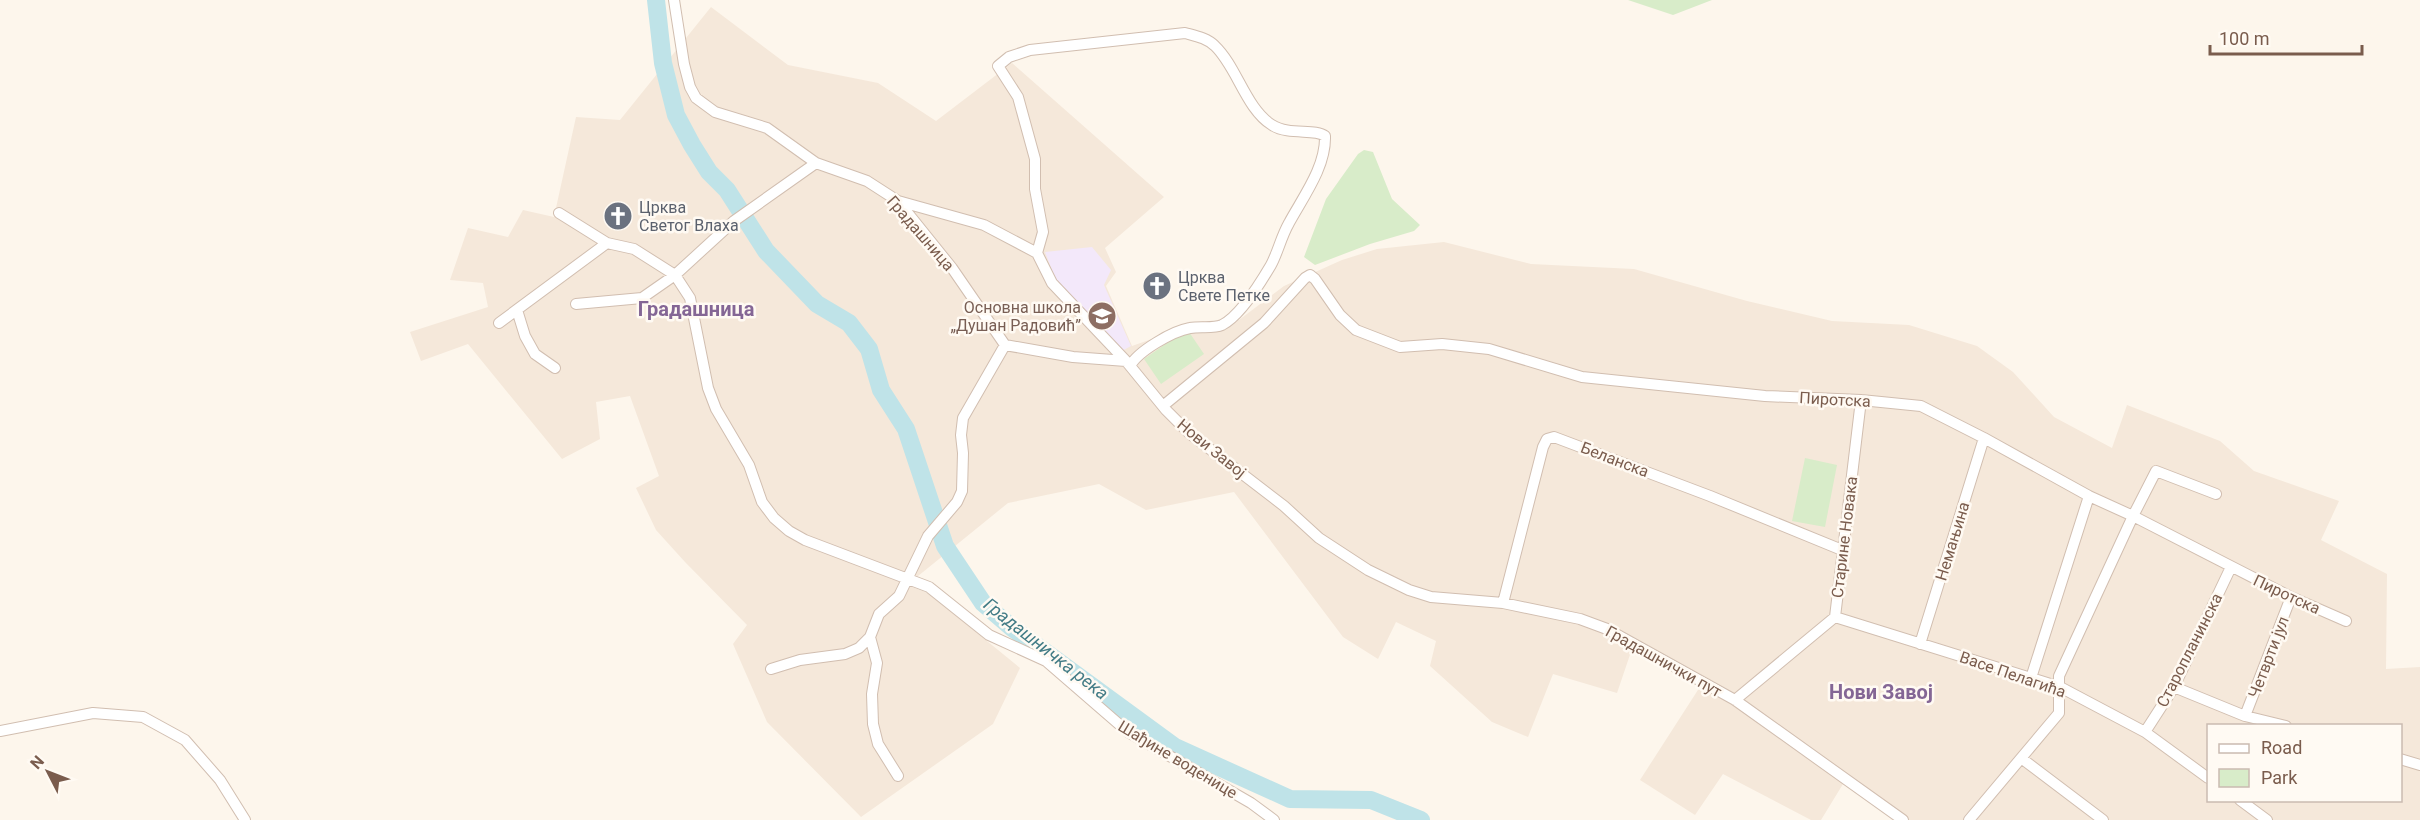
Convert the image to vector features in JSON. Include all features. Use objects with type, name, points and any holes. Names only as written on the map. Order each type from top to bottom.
[{"type":"street","name":"Градашница","points":[[674,0],[684,64],[690,87],[696,98],[715,112],[767,128],[816,163],[867,181],[898,201],[952,268],[1005,345]]},
{"type":"street","points":[[1036,253],[1043,232],[1035,189],[1035,159],[1018,97],[998,66],[1009,57],[1030,50],[1185,33],[1205,39],[1215,46],[1255,108],[1271,125],[1289,132],[1321,132],[1325,136],[1314,178],[1287,226],[1271,265],[1238,312],[1221,326],[1188,328],[1161,340],[1128,363]]},
{"type":"street","points":[[576,304],[642,298],[675,275],[734,221],[816,163]]},
{"type":"street","points":[[898,201],[984,225],[1036,253],[1052,283],[1128,363]]},
{"type":"street","points":[[559,213],[607,243],[634,249],[675,275],[690,298],[694,330],[708,388],[716,409],[749,465],[762,502],[774,519],[805,540],[905,579]]},
{"type":"street","points":[[499,323],[607,243]]},
{"type":"street","name":"Пиротска","points":[[1164,405],[1264,323],[1310,275],[1340,315],[1356,330],[1400,347],[1442,344],[1489,349],[1582,377],[1765,396],[1861,399],[1921,406],[2088,496],[2133,516],[2291,597],[2346,621]]},
{"type":"street","points":[[517,310],[525,336],[535,354],[555,368]]},
{"type":"street","points":[[771,669],[800,660],[845,654],[860,648],[870,637],[879,615],[899,596],[905,579],[928,536],[957,502],[962,491],[963,418],[1005,345],[1073,357],[1128,363]]},
{"type":"street","name":"Нови Завој","points":[[1128,363],[1189,433],[1301,522]]},
{"type":"street","name":"Старине Новака","points":[[1735,700],[1835,617],[1861,399]]},
{"type":"street","name":"Беланска","points":[[1503,603],[1543,447],[1547,439],[1554,436],[1842,550]]},
{"type":"street","name":"Немањина","points":[[1920,644],[1984,438]]},
{"type":"street","points":[[1970,820],[2059,712],[2059,676],[2156,471],[2216,494]]},
{"type":"street","points":[[2031,678],[2088,496]]},
{"type":"street","name":"Градашнички пут","points":[[1301,522],[1347,558],[1409,590],[1431,597],[1503,603],[1580,619],[1607,628],[1735,700],[1903,820]]},
{"type":"street","name":"Старопланинска","points":[[2145,732],[2174,687],[2231,567]]},
{"type":"street","name":"Шађине воденице","points":[[905,579],[929,587],[989,634],[1046,661],[1128,732],[1251,802],[1274,820]]},
{"type":"street","name":"Четврти јул","points":[[2245,716],[2291,597]]},
{"type":"street","name":"Васе Пелагића","points":[[1835,617],[2060,687],[2145,732],[2207,776]]},
{"type":"street","points":[[870,637],[876,663],[872,694],[873,724],[878,744],[898,776]]},
{"type":"street","points":[[2174,687],[2245,716],[2278,724]]},
{"type":"street","points":[[0,731],[93,713],[143,717],[185,740],[220,780],[245,820]]},
{"type":"street","points":[[2022,758],[2103,820]]},
{"type":"street","points":[[2402,760],[2420,765]]},
{"type":"street","points":[[2241,802],[2267,820]]},
{"type":"shaded area","points":[[711,7],[788,65],[878,83],[936,121],[1012,63],[1164,197],[1105,248],[1116,272],[1106,286],[1132,346],[1203,321],[1213,324],[1239,320],[1284,286],[1342,260],[1377,249],[1444,242],[1531,264],[1634,269],[1747,301],[1832,321],[1909,325],[1977,346],[2013,372],[2054,417],[2112,448],[2127,405],[2220,441],[2254,471],[2339,501],[2321,540],[2387,574],[2386,669],[2420,667],[2420,820],[1894,820],[1843,784],[1821,820],[1811,820],[1723,774],[1695,815],[1640,780],[1705,679],[1635,640],[1617,693],[1553,674],[1528,737],[1492,722],[1430,666],[1436,641],[1396,622],[1378,659],[1343,637],[1234,492],[1146,510],[1099,484],[1008,503],[907,585],[928,593],[1020,668],[993,724],[861,817],[767,722],[733,644],[747,625],[656,530],[636,488],[659,476],[630,396],[596,402],[600,439],[562,459],[468,344],[421,361],[410,332],[488,307],[483,283],[450,280],[468,228],[508,237],[523,210],[554,217],[576,117],[620,120]]},
{"type":"shaded area","name":"Основна школа „Душан Радовић”","points":[[1092,247],[1111,270],[1104,285],[1131,346],[1120,352],[1058,286],[1045,252]]},
{"type":"green space","points":[[1628,0],[1712,0],[1673,15]]},
{"type":"green space","points":[[1364,150],[1373,152],[1392,199],[1420,225],[1414,231],[1370,244],[1315,265],[1304,257],[1326,199],[1358,154]]},
{"type":"green space","points":[[1187,329],[1204,354],[1161,384],[1144,359]]},
{"type":"green space","points":[[1805,458],[1837,465],[1825,527],[1792,521]]},
{"type":"waterway","name":"Градашничка река","points":[[656,0],[663,63],[676,115],[692,145],[709,172],[727,190],[766,251],[817,304],[849,323],[869,349],[881,390],[906,429],[945,546],[983,603],[1011,627],[1175,747],[1290,799],[1371,800],[1421,820]]},
{"type":"place","name":"Црква Светог Влаха","points":[[618,216]]},
{"type":"place","name":"Црква Свете Петке","points":[[1157,286]]},
{"type":"place","name":"Основна школа „Душан Радовић”","points":[[1102,316]]},
{"type":"district","name":"Градашница","points":[[696,309]]},
{"type":"district","name":"Нови Завој","points":[[1881,692]]}]
